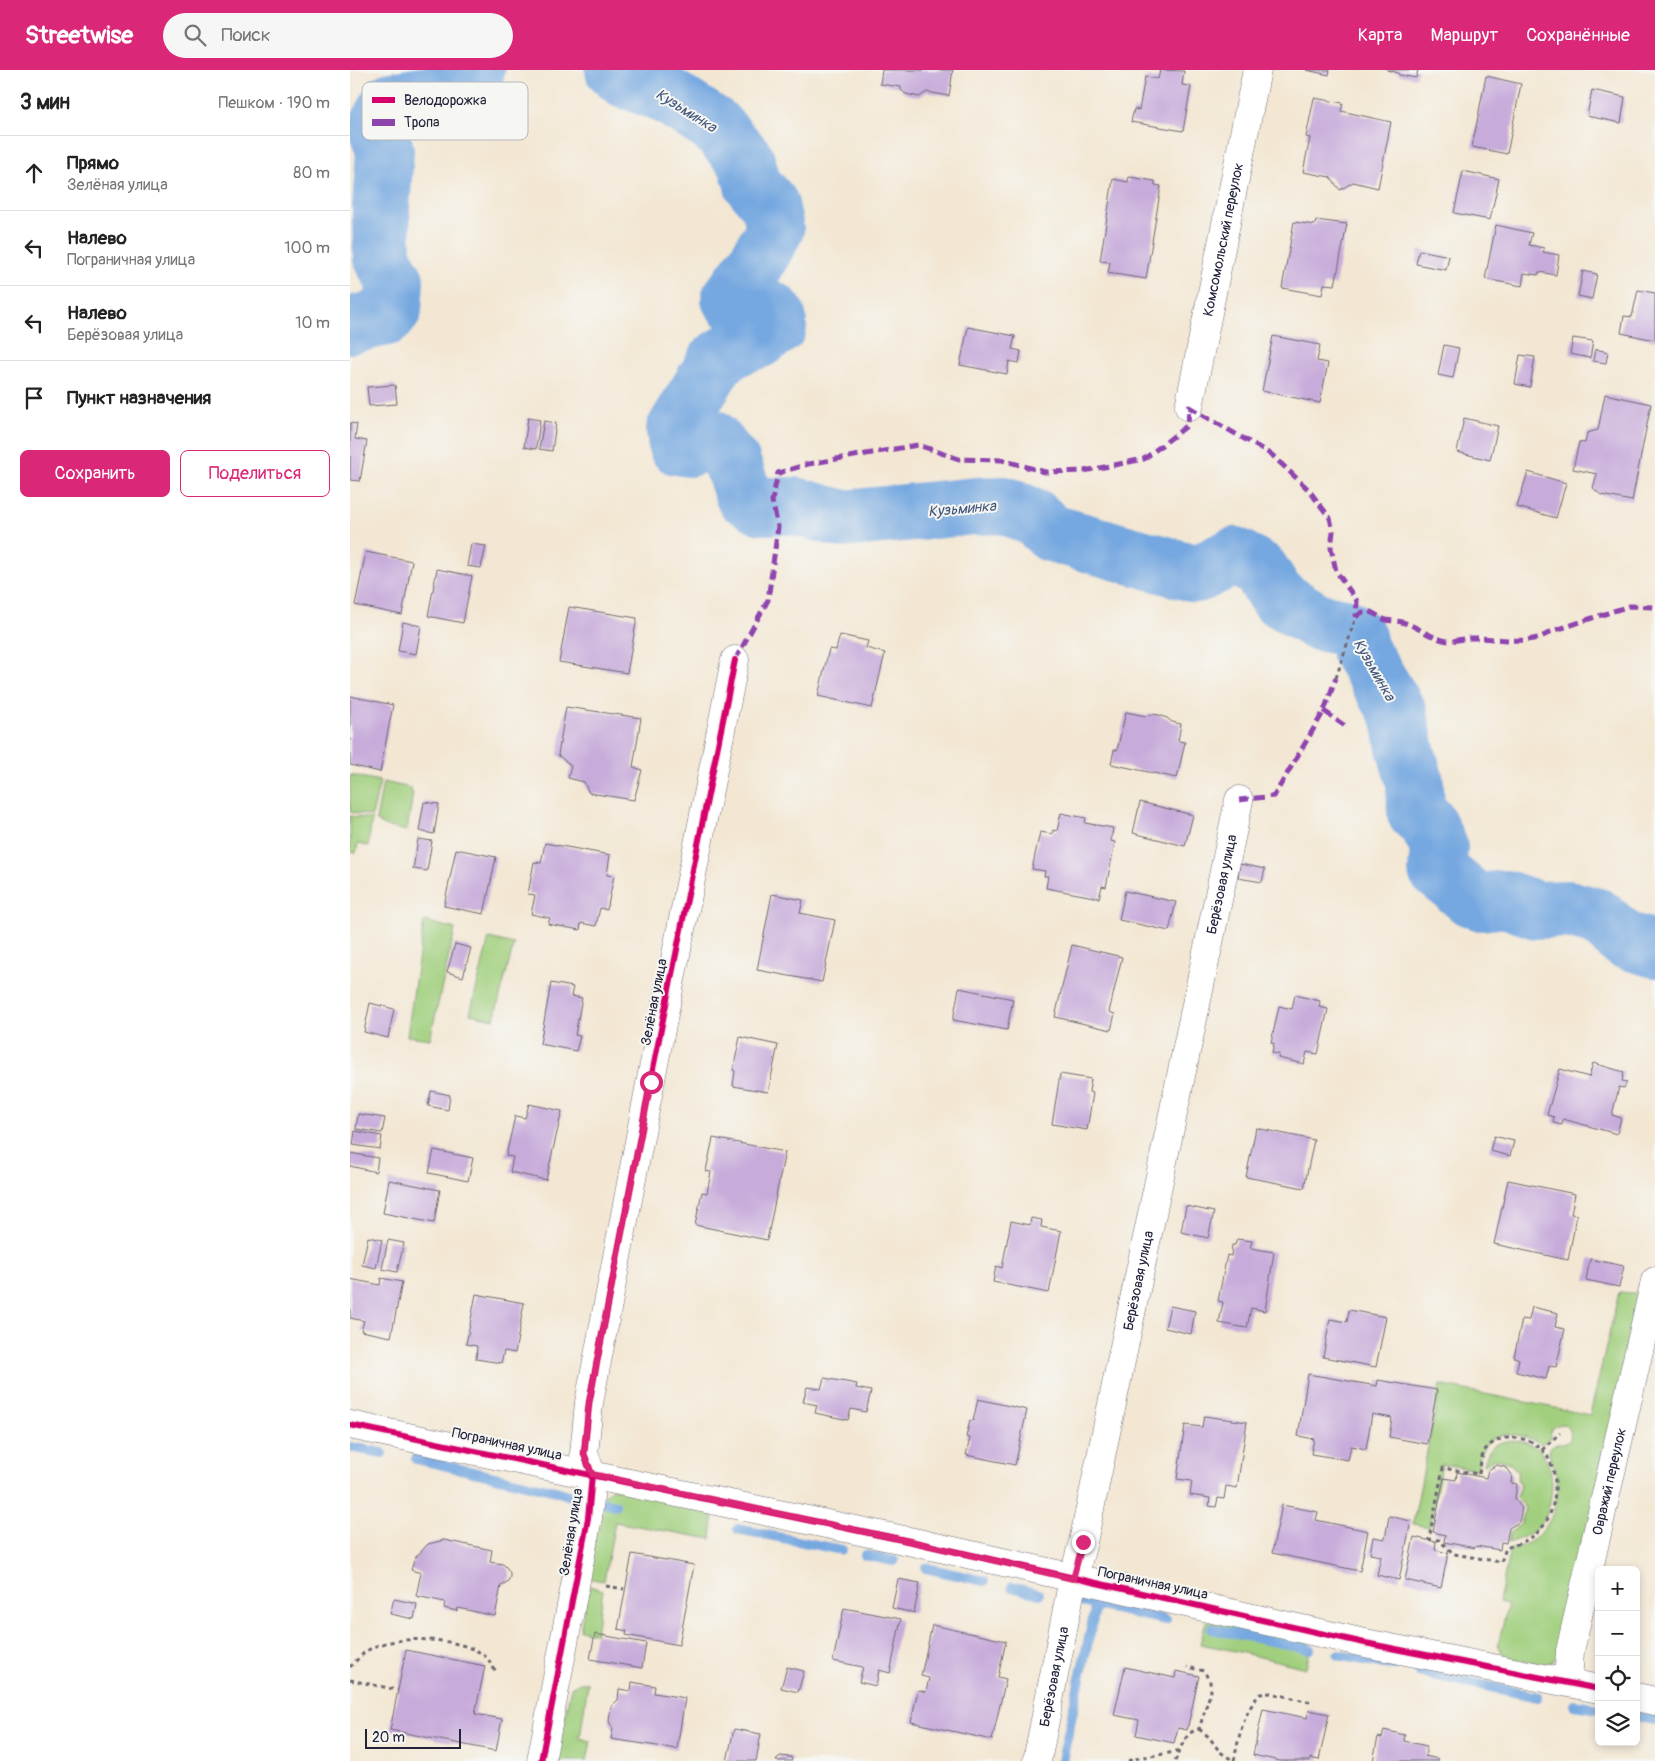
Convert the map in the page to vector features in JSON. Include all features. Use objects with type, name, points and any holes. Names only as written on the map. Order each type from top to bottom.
[{"type":"street","name":"Комсомольский переулок","points":[[1189,407],[1257,70]]},
{"type":"street","name":"Зелёная улица","points":[[540,1761],[588,1518],[592,1474],[584,1454],[589,1403],[652,1074],[735,660]]},
{"type":"street","name":"Берёзовая улица","points":[[1037,1761],[1073,1579],[1083,1542],[1239,800]]},
{"type":"street","name":"Овражий переулок","points":[[1568,1682],[1570,1650],[1655,1281]]},
{"type":"street","name":"Пограничная улица","points":[[350,1425],[918,1543],[1360,1642],[1595,1688]]},
{"type":"street","points":[[1640,1698],[1655,1701]]},
{"type":"path","points":[[1336,678],[1356,617]]},
{"type":"path","points":[[1542,1450],[1560,1433]]},
{"type":"path","points":[[1505,1438],[1518,1438],[1529,1441],[1536,1444],[1542,1450],[1552,1466],[1556,1489],[1553,1508],[1539,1531],[1524,1542],[1506,1548],[1501,1562],[1454,1554],[1439,1540],[1429,1539],[1442,1468],[1479,1474],[1484,1451],[1491,1442],[1505,1438]]},
{"type":"path","points":[[604,1585],[624,1589]]},
{"type":"path","points":[[350,1667],[370,1649],[397,1640],[436,1640],[469,1648],[486,1657],[497,1673]]},
{"type":"path","points":[[1187,1667],[1204,1672],[1210,1682],[1211,1691],[1199,1729]]},
{"type":"path","points":[[350,1680],[398,1690]]},
{"type":"path","points":[[1199,1729],[1209,1737],[1220,1752],[1234,1761],[1244,1720],[1252,1703],[1260,1694],[1271,1693],[1314,1703]]},
{"type":"path","points":[[1175,1761],[1187,1734],[1199,1729]]},
{"type":"path","points":[[1128,1761],[1147,1756],[1164,1755],[1180,1750]]},
{"type":"green space","points":[[350,775],[380,781],[372,816],[350,812]]},
{"type":"green space","points":[[383,782],[411,788],[413,793],[407,831],[384,826],[376,820]]},
{"type":"green space","points":[[350,816],[372,819],[368,846],[358,844],[356,853],[350,852]]},
{"type":"green space","points":[[424,921],[455,929],[430,1039],[407,1036]]},
{"type":"green space","points":[[489,938],[514,944],[494,1019],[470,1014]]},
{"type":"green space","points":[[1619,1292],[1644,1294],[1561,1649],[1553,1661],[1543,1665],[1504,1657],[1498,1644],[1508,1604],[1499,1602],[1510,1549],[1523,1546],[1533,1540],[1549,1522],[1554,1511],[1557,1486],[1549,1452],[1550,1448],[1552,1445],[1563,1444],[1571,1436],[1568,1428],[1563,1424],[1553,1428],[1550,1438],[1542,1444],[1518,1435],[1501,1436],[1493,1438],[1487,1443],[1482,1451],[1477,1470],[1442,1464],[1429,1527],[1413,1524],[1440,1385],[1590,1415]]},
{"type":"green space","points":[[1514,1440],[1533,1445],[1542,1453],[1550,1470],[1552,1490],[1548,1510],[1539,1526],[1529,1534],[1508,1543],[1510,1532],[1521,1524],[1525,1508],[1517,1498],[1520,1484],[1517,1480],[1519,1473],[1509,1462],[1495,1459],[1484,1465],[1488,1453],[1493,1446]]},
{"type":"green space","points":[[612,1488],[711,1509],[713,1520],[711,1539],[615,1522],[604,1581],[587,1578],[598,1511],[604,1496]]},
{"type":"green space","points":[[589,1586],[603,1590],[596,1633],[580,1630]]},
{"type":"green space","points":[[1206,1621],[1307,1638],[1310,1649],[1306,1668],[1200,1644]]},
{"type":"green space","points":[[580,1683],[588,1683],[580,1738],[591,1741],[587,1761],[556,1761],[571,1687]]},
{"type":"building","points":[[882,70],[953,70],[949,96],[927,92],[919,97],[906,94],[901,90],[901,87],[880,84]]},
{"type":"building","points":[[1160,70],[1184,71],[1182,85],[1191,86],[1183,131],[1131,122],[1134,109],[1139,110],[1145,77],[1158,79]]},
{"type":"building","points":[[1306,70],[1330,70],[1329,75]]},
{"type":"building","points":[[1387,70],[1418,70],[1416,78],[1399,75]]},
{"type":"building","points":[[1486,76],[1521,84],[1507,154],[1472,147]]},
{"type":"building","points":[[1592,90],[1625,97],[1621,123],[1587,116]]},
{"type":"building","points":[[1314,98],[1343,103],[1341,111],[1391,122],[1378,188],[1353,182],[1340,190],[1330,177],[1303,172],[1310,138],[1306,137]]},
{"type":"building","points":[[1463,171],[1499,179],[1490,220],[1454,213]]},
{"type":"building","points":[[1129,177],[1155,181],[1155,185],[1161,186],[1146,279],[1108,273],[1110,262],[1100,261],[1113,179],[1128,182]]},
{"type":"building","points":[[1316,220],[1347,224],[1335,285],[1324,284],[1322,295],[1282,288],[1294,222],[1315,225]]},
{"type":"building","points":[[1496,225],[1532,233],[1529,245],[1544,248],[1543,252],[1559,255],[1556,275],[1539,272],[1538,275],[1524,273],[1522,286],[1485,279]]},
{"type":"building","points":[[1419,250],[1449,256],[1446,270],[1416,264]]},
{"type":"building","points":[[1583,271],[1597,274],[1592,299],[1578,296]]},
{"type":"building","points":[[1638,290],[1655,293],[1655,340],[1621,333],[1624,316],[1632,317]]},
{"type":"building","points":[[968,327],[1015,336],[1012,349],[1021,351],[1019,363],[1009,361],[1007,374],[960,365]]},
{"type":"building","points":[[1273,336],[1320,345],[1317,361],[1328,363],[1320,403],[1262,391]]},
{"type":"building","points":[[1573,338],[1593,341],[1590,358],[1570,354]]},
{"type":"building","points":[[1444,345],[1459,348],[1453,378],[1438,375]]},
{"type":"building","points":[[1595,349],[1608,352],[1606,363],[1593,361]]},
{"type":"building","points":[[1520,355],[1535,357],[1530,387],[1515,384]]},
{"type":"building","points":[[395,385],[397,404],[369,406],[367,387]]},
{"type":"building","points":[[1605,394],[1651,404],[1632,501],[1601,495],[1593,488],[1597,474],[1573,469],[1579,442],[1585,443],[1587,433],[1598,430]]},
{"type":"building","points":[[528,418],[540,420],[536,449],[524,447]]},
{"type":"building","points":[[1464,418],[1498,426],[1490,460],[1457,452]]},
{"type":"building","points":[[544,421],[556,423],[552,451],[539,449]]},
{"type":"building","points":[[350,423],[357,424],[355,439],[367,441],[360,481],[350,480]]},
{"type":"building","points":[[1528,472],[1566,483],[1556,518],[1517,507]]},
{"type":"building","points":[[471,544],[486,546],[481,568],[467,566]]},
{"type":"building","points":[[366,552],[412,561],[402,615],[355,605]]},
{"type":"building","points":[[437,569],[472,576],[463,623],[428,616]]},
{"type":"building","points":[[569,607],[637,618],[627,673],[559,662]]},
{"type":"building","points":[[403,622],[421,626],[416,654],[398,651]]},
{"type":"building","points":[[840,635],[868,641],[866,648],[885,653],[872,708],[818,696],[829,649],[836,650]]},
{"type":"building","points":[[350,696],[393,705],[380,772],[350,765]]},
{"type":"building","points":[[566,707],[641,718],[633,767],[642,770],[634,800],[589,793],[584,782],[568,778],[571,766],[558,755]]},
{"type":"building","points":[[1126,712],[1146,716],[1151,714],[1159,715],[1172,722],[1181,724],[1178,741],[1185,742],[1177,778],[1111,764],[1114,750],[1117,750]]},
{"type":"building","points":[[424,802],[439,804],[434,834],[419,831]]},
{"type":"building","points":[[1140,802],[1193,815],[1185,846],[1133,833]]},
{"type":"building","points":[[1061,813],[1086,818],[1085,823],[1113,828],[1111,841],[1115,842],[1106,887],[1102,886],[1099,898],[1046,888],[1048,876],[1044,876],[1045,871],[1032,869],[1040,832],[1052,834],[1053,830],[1057,831]]},
{"type":"building","points":[[418,839],[432,841],[427,871],[413,869]]},
{"type":"building","points":[[545,843],[610,855],[607,875],[614,876],[607,910],[600,908],[596,926],[581,923],[580,930],[548,924],[550,918],[531,914],[535,895],[528,894],[534,862],[541,863]]},
{"type":"building","points":[[456,849],[496,857],[484,914],[444,906]]},
{"type":"building","points":[[1240,864],[1265,869],[1262,882],[1238,878]]},
{"type":"building","points":[[1125,891],[1176,902],[1169,931],[1119,920]]},
{"type":"building","points":[[772,894],[803,900],[800,913],[835,920],[822,982],[757,970]]},
{"type":"building","points":[[455,944],[471,948],[463,977],[447,972]]},
{"type":"building","points":[[1072,945],[1122,957],[1109,1012],[1115,1014],[1111,1030],[1055,1017]]},
{"type":"building","points":[[551,983],[573,987],[571,996],[582,998],[575,1035],[580,1036],[576,1051],[540,1044]]},
{"type":"building","points":[[959,988],[1013,999],[1007,1030],[953,1020]]},
{"type":"building","points":[[1295,995],[1320,1001],[1319,1007],[1328,1009],[1318,1054],[1307,1052],[1304,1064],[1278,1058],[1279,1054],[1272,1053],[1274,1043],[1271,1043],[1279,1006],[1292,1009]]},
{"type":"building","points":[[370,1003],[394,1009],[388,1038],[364,1032]]},
{"type":"building","points":[[740,1037],[778,1045],[768,1092],[733,1086],[735,1071],[733,1070]]},
{"type":"building","points":[[1593,1063],[1624,1072],[1622,1081],[1627,1082],[1624,1088],[1619,1087],[1612,1115],[1621,1118],[1617,1134],[1563,1119],[1562,1125],[1553,1123],[1554,1117],[1547,1115],[1560,1069],[1589,1077]]},
{"type":"building","points":[[1060,1074],[1091,1079],[1089,1092],[1093,1093],[1087,1130],[1052,1124]]},
{"type":"building","points":[[431,1091],[450,1095],[448,1110],[428,1106]]},
{"type":"building","points":[[529,1104],[562,1111],[546,1180],[510,1172],[513,1157],[506,1156],[515,1116],[525,1118]]},
{"type":"building","points":[[358,1114],[385,1118],[382,1133],[356,1129]]},
{"type":"building","points":[[1256,1128],[1314,1140],[1304,1188],[1246,1177]]},
{"type":"building","points":[[355,1131],[382,1136],[380,1149],[353,1145]]},
{"type":"building","points":[[1494,1136],[1514,1141],[1510,1156],[1490,1151]]},
{"type":"building","points":[[713,1138],[785,1152],[767,1240],[695,1225],[702,1192],[707,1193],[711,1172],[706,1171]]},
{"type":"building","points":[[434,1150],[473,1158],[468,1181],[429,1173]]},
{"type":"building","points":[[350,1153],[378,1158],[376,1172],[350,1166]]},
{"type":"building","points":[[389,1180],[440,1190],[434,1223],[383,1213]]},
{"type":"building","points":[[1508,1180],[1575,1194],[1571,1214],[1577,1215],[1568,1260],[1494,1244]]},
{"type":"building","points":[[1186,1206],[1214,1212],[1208,1238],[1181,1232]]},
{"type":"building","points":[[1031,1218],[1042,1220],[1041,1227],[1061,1231],[1049,1293],[993,1282],[996,1266],[1002,1268],[1011,1221],[1030,1225]]},
{"type":"building","points":[[368,1237],[382,1240],[376,1268],[362,1265]]},
{"type":"building","points":[[1237,1239],[1252,1241],[1250,1248],[1274,1252],[1265,1311],[1251,1308],[1247,1328],[1219,1323],[1223,1302],[1218,1301],[1227,1255],[1231,1256],[1232,1245],[1235,1245]]},
{"type":"building","points":[[388,1240],[404,1243],[397,1272],[382,1269]]},
{"type":"building","points":[[1590,1259],[1624,1266],[1619,1287],[1586,1280]]},
{"type":"building","points":[[381,1278],[402,1282],[391,1337],[361,1331],[364,1321],[350,1318],[350,1279],[380,1285]]},
{"type":"building","points":[[476,1294],[524,1303],[515,1353],[504,1351],[501,1363],[476,1359],[477,1346],[466,1344]]},
{"type":"building","points":[[1170,1306],[1195,1311],[1191,1334],[1165,1328]]},
{"type":"building","points":[[1532,1307],[1558,1313],[1555,1327],[1565,1329],[1556,1367],[1549,1366],[1546,1379],[1516,1372],[1519,1359],[1514,1357],[1522,1319],[1529,1320]]},
{"type":"building","points":[[1349,1310],[1386,1317],[1376,1367],[1323,1357],[1330,1319],[1347,1322]]},
{"type":"building","points":[[1308,1374],[1377,1386],[1378,1380],[1437,1390],[1427,1444],[1389,1437],[1392,1418],[1372,1414],[1366,1449],[1351,1446],[1348,1460],[1311,1454],[1314,1439],[1298,1436]]},
{"type":"building","points":[[824,1378],[857,1384],[856,1388],[871,1391],[866,1412],[851,1409],[848,1420],[815,1413],[817,1405],[803,1402],[807,1387],[821,1389]]},
{"type":"building","points":[[978,1399],[1027,1410],[1015,1465],[966,1455],[970,1438],[966,1437],[970,1420],[973,1421]]},
{"type":"building","points":[[1204,1416],[1247,1422],[1237,1488],[1226,1486],[1224,1499],[1218,1498],[1216,1507],[1209,1506],[1210,1498],[1190,1495],[1192,1481],[1177,1479],[1185,1425],[1202,1427]]},
{"type":"building","points":[[1497,1465],[1507,1468],[1512,1475],[1511,1483],[1517,1484],[1515,1499],[1522,1508],[1519,1522],[1509,1528],[1506,1543],[1501,1542],[1500,1550],[1476,1546],[1475,1548],[1444,1542],[1445,1535],[1433,1532],[1444,1478],[1456,1480],[1457,1472],[1486,1478],[1488,1470]]},
{"type":"building","points":[[1282,1505],[1318,1512],[1316,1520],[1368,1531],[1360,1571],[1272,1553]]},
{"type":"building","points":[[1389,1516],[1411,1521],[1399,1580],[1377,1575],[1381,1556],[1370,1554],[1373,1537],[1385,1539]]},
{"type":"building","points":[[1414,1537],[1436,1542],[1435,1550],[1448,1553],[1441,1588],[1405,1580]]},
{"type":"building","points":[[444,1540],[492,1550],[490,1562],[503,1564],[507,1568],[510,1577],[501,1586],[495,1616],[458,1608],[457,1611],[444,1608],[445,1602],[416,1596],[421,1573],[411,1570],[415,1558],[428,1544]]},
{"type":"building","points":[[632,1554],[694,1565],[679,1645],[626,1635],[627,1631],[618,1629]]},
{"type":"building","points":[[898,1579],[920,1583],[914,1613],[892,1608]]},
{"type":"building","points":[[394,1599],[417,1604],[414,1619],[390,1614]]},
{"type":"building","points":[[844,1608],[901,1619],[890,1673],[879,1670],[876,1686],[859,1682],[863,1667],[833,1661]]},
{"type":"building","points":[[932,1625],[1006,1641],[998,1677],[1006,1679],[992,1740],[911,1722],[918,1690],[926,1692],[929,1678],[921,1676]]},
{"type":"building","points":[[595,1634],[646,1643],[642,1668],[590,1659]]},
{"type":"building","points":[[406,1650],[485,1666],[475,1714],[502,1719],[496,1751],[390,1730]]},
{"type":"building","points":[[787,1667],[804,1671],[798,1692],[781,1688]]},
{"type":"building","points":[[1125,1667],[1175,1678],[1176,1671],[1199,1676],[1187,1730],[1178,1728],[1174,1743],[1136,1735],[1139,1720],[1114,1715]]},
{"type":"building","points":[[632,1682],[655,1686],[654,1693],[685,1698],[677,1749],[611,1739],[613,1729],[609,1721],[611,1706],[618,1700],[619,1689],[631,1691]]},
{"type":"building","points":[[1263,1709],[1307,1718],[1309,1710],[1329,1714],[1319,1760],[1310,1758],[1310,1761],[1280,1761],[1253,1755]]},
{"type":"building","points":[[734,1729],[761,1734],[756,1761],[727,1761]]},
{"type":"building","points":[[1384,1730],[1405,1735],[1404,1741],[1427,1746],[1425,1756],[1438,1759],[1438,1761],[1373,1761],[1378,1737],[1382,1738]]},
{"type":"building","points":[[780,1756],[791,1757],[792,1761],[776,1761]]},
{"type":"waterway","name":"Кузьминка","points":[[460,82],[476,70]]},
{"type":"waterway","name":"Кузьминка","points":[[614,70],[625,79],[665,94],[715,126],[746,160],[753,185],[770,205],[775,229],[755,265],[730,299],[736,306],[741,308],[762,308],[774,311],[778,326],[760,339],[737,347],[717,360],[675,430],[677,446],[689,448],[712,438],[732,463],[744,496],[762,506],[795,506],[843,519],[1004,505],[1034,517],[1051,533],[1197,574],[1235,556],[1260,570],[1277,597],[1318,622],[1345,627],[1357,637],[1360,650],[1399,714],[1405,747],[1415,782],[1416,813],[1427,822],[1439,847],[1437,870],[1471,898],[1481,902],[1505,899],[1537,910],[1568,909],[1598,917],[1624,940],[1655,949]]},
{"type":"waterway","name":"Кузьминка","points":[[350,325],[387,317],[393,310],[395,281],[382,258],[381,208],[385,150],[381,140]]},
{"type":"waterway","points":[[350,1447],[382,1453]]},
{"type":"waterway","points":[[416,1459],[556,1491],[574,1497]]},
{"type":"waterway","points":[[604,1502],[615,1505]]},
{"type":"waterway","points":[[738,1529],[842,1550]]},
{"type":"waterway","points":[[865,1555],[894,1561]]},
{"type":"waterway","points":[[926,1568],[984,1581]]},
{"type":"waterway","points":[[1012,1587],[1039,1594]]},
{"type":"waterway","points":[[1082,1602],[1166,1620]]},
{"type":"waterway","points":[[1062,1761],[1096,1605]]},
{"type":"waterway","points":[[1212,1629],[1310,1649]]},
{"type":"waterway","points":[[1338,1655],[1395,1666]]},
{"type":"waterway","points":[[1419,1672],[1538,1697]]},
{"type":"waterway","points":[[1574,1705],[1595,1708]]},
{"type":"waterway","points":[[1640,1717],[1655,1720]]},
{"type":"marked path","points":[[735,660],[768,600],[778,527],[772,501],[778,473],[808,464],[918,445],[959,459],[1002,460],[1045,472],[1084,471],[1144,459],[1188,425],[1189,407],[1272,455],[1308,489],[1330,518],[1333,531],[1331,548],[1336,571],[1357,601],[1356,617]]},
{"type":"marked path","points":[[1356,617],[1360,613],[1368,611],[1386,620],[1408,624],[1436,638],[1448,641],[1471,638],[1523,640],[1542,637],[1550,632],[1629,606],[1655,607]]},
{"type":"marked path","points":[[1239,800],[1274,796],[1324,711],[1336,678]]},
{"type":"marked path","points":[[1324,711],[1348,728]]},
{"type":"cycle path","points":[[541,1761],[588,1518],[592,1475],[584,1454],[589,1403],[652,1074],[735,660]]},
{"type":"cycle path","points":[[350,1425],[918,1543],[1360,1642],[1595,1688]]},
{"type":"route","points":[[651,1082],[589,1403],[584,1454],[592,1474],[918,1543],[1073,1579],[1083,1542]]}]
